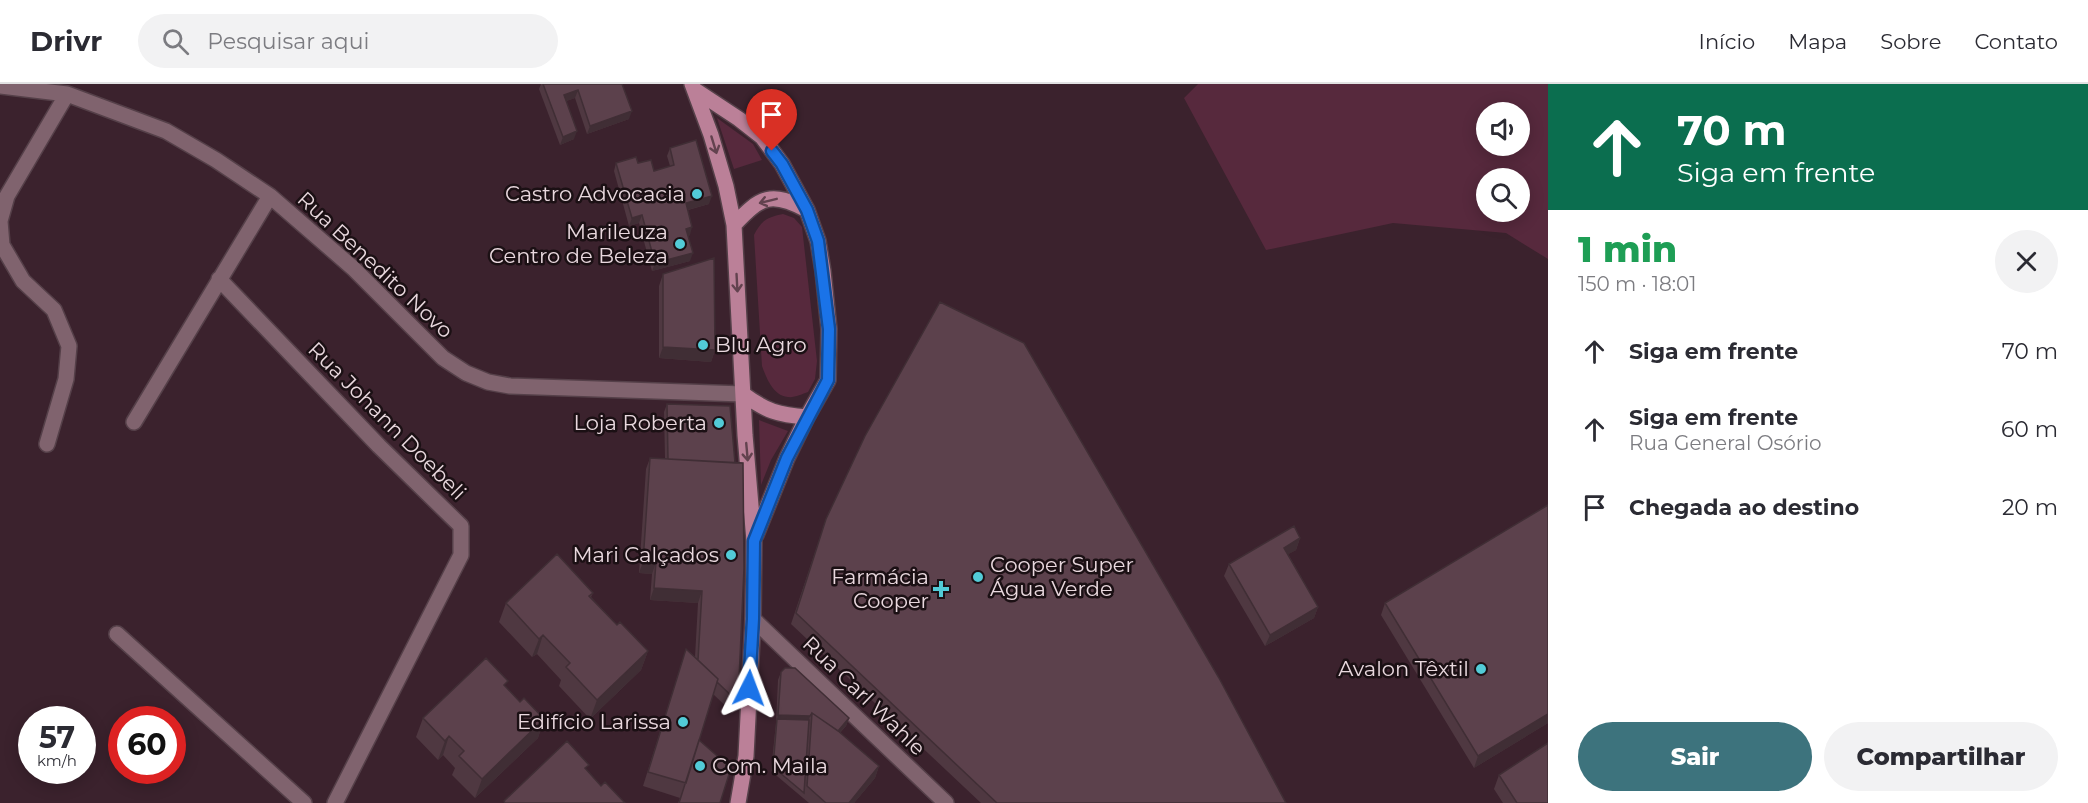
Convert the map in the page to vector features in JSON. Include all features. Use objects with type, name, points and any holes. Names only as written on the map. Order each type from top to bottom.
[{"type":"main road","points":[[693,87],[762,137],[782,164],[807,210],[819,251],[829,329],[828,380],[787,458],[754,541]]},
{"type":"main road","points":[[693,87],[726,186],[734,225],[754,541],[753,619],[746,756],[738,803]]},
{"type":"main road","points":[[734,225],[748,209],[760,201],[773,198],[787,200],[807,210]]},
{"type":"main road","points":[[743,394],[765,410],[780,415],[807,417]]},
{"type":"street","name":"Rua Benedito Novo","points":[[0,86],[67,94],[166,131],[216,160],[270,196],[352,268],[443,358],[466,373],[488,382],[510,386],[743,394]]},
{"type":"street","points":[[47,444],[66,379],[69,346],[54,310],[23,281],[2,245],[0,221],[7,196],[67,94]]},
{"type":"street","points":[[134,422],[270,196]]},
{"type":"street","name":"Rua Johann Doebeli","points":[[219,279],[379,446],[461,526],[461,555],[335,803]]},
{"type":"street","name":"Rua Carl Wahle","points":[[753,619],[946,803]]},
{"type":"street","points":[[117,634],[304,803]]},
{"type":"shaded area","points":[[1198,84],[1548,84],[1548,259],[1506,233],[1393,223],[1266,250],[1184,98]]},
{"type":"shaded area","points":[[717,118],[753,144],[762,160],[734,169]]},
{"type":"shaded area","points":[[783,214],[794,218],[802,227],[817,361],[815,379],[808,392],[790,397],[783,396],[774,390],[762,366],[754,235],[765,220]]},
{"type":"shaded area","points":[[759,420],[788,431],[771,460],[761,485]]},
{"type":"building","points":[[543,84],[622,84],[632,111],[590,126],[578,90],[564,95],[577,131],[563,137]]},
{"type":"building","points":[[696,140],[712,196],[686,203],[692,227],[686,229],[693,253],[655,263],[642,215],[632,218],[616,163],[636,157],[638,163],[651,160],[654,171],[674,165],[670,148]]},
{"type":"building","points":[[714,258],[715,350],[663,347],[663,274]]},
{"type":"building","name":"Cooper Super Água Verde","points":[[940,302],[1024,343],[1219,678],[1286,803],[997,803],[796,613],[826,519],[865,436]]},
{"type":"building","points":[[667,404],[730,406],[735,463],[668,459]]},
{"type":"building","points":[[650,458],[743,463],[744,568],[738,702],[698,660],[702,591],[654,588],[656,562],[643,562]]},
{"type":"building","name":"Avalon Têxtil","points":[[1548,505],[1548,714],[1478,756],[1385,603]]},
{"type":"building","points":[[1294,526],[1300,538],[1284,548],[1318,607],[1270,635],[1229,564]]},
{"type":"building","points":[[557,554],[593,593],[589,596],[617,625],[620,622],[648,651],[597,700],[566,667],[570,663],[543,635],[539,639],[506,603]]},
{"type":"building","name":"Edifício Larissa","points":[[686,649],[718,679],[686,783],[648,772]]},
{"type":"building","points":[[486,658],[508,681],[504,685],[520,702],[524,698],[544,719],[482,779],[459,756],[464,751],[449,736],[445,741],[423,718]]},
{"type":"building","points":[[785,668],[795,668],[849,718],[838,731],[812,713],[810,716],[778,715],[781,672]]},
{"type":"building","points":[[812,713],[837,730],[879,766],[849,803],[826,803],[807,786]]},
{"type":"building","points":[[777,719],[809,720],[804,793],[773,767]]},
{"type":"building","name":"Com. Maila","points":[[699,740],[731,768],[720,803],[679,803]]},
{"type":"building","points":[[567,741],[589,765],[585,768],[601,786],[605,782],[625,803],[505,803],[504,801]]},
{"type":"building","points":[[1548,743],[1548,803],[1517,803],[1499,775]]},
{"type":"place","name":"Castro Advocacia","points":[[697,194]]},
{"type":"place","name":"Marileuza Centro de Beleza","points":[[680,244]]},
{"type":"place","name":"Blu Agro","points":[[703,345]]},
{"type":"place","name":"Loja Roberta","points":[[719,423]]},
{"type":"place","name":"Mari Calçados","points":[[731,555]]},
{"type":"place","name":"Cooper Super Água Verde","points":[[978,577]]},
{"type":"place","name":"Farmácia Cooper","points":[[941,589]]},
{"type":"place","name":"Avalon Têxtil","points":[[1481,669]]},
{"type":"place","name":"Edifício Larissa","points":[[683,722]]},
{"type":"place","name":"Com. Maila","points":[[700,766]]},
{"type":"route","points":[[749,688],[754,541],[787,458],[828,380],[829,329],[818,241],[807,210],[782,164],[772,151]]}]
